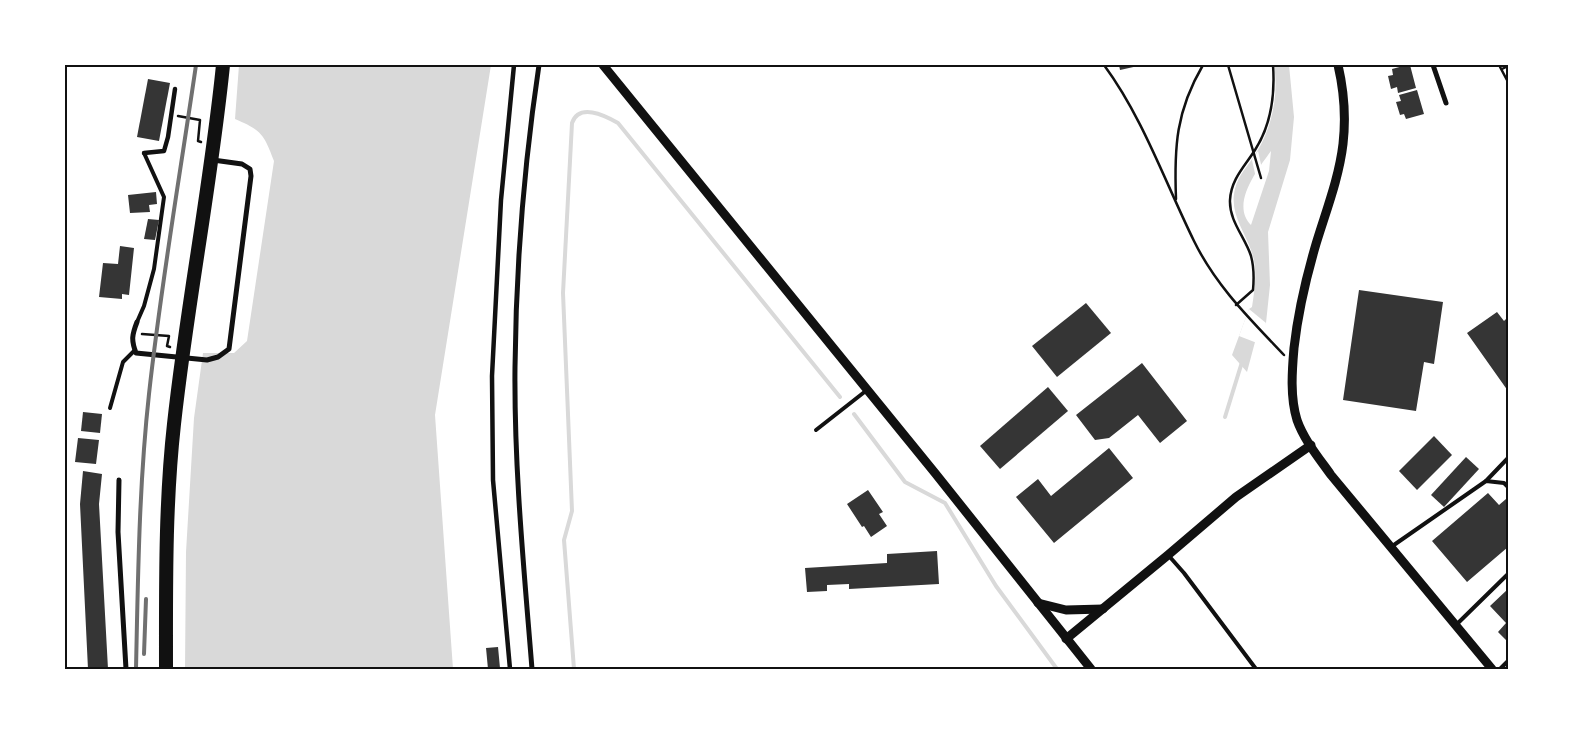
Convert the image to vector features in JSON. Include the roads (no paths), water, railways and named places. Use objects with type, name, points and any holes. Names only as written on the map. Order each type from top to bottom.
[{"type":"highway","points":[[166,669],[167,552],[174,426],[212,160],[223,65]]},
{"type":"street","points":[[510,669],[493,480],[492,376],[501,200],[514,65]]},
{"type":"street","points":[[532,669],[518,480],[515,367],[518,258],[525,176],[539,65]]},
{"type":"street","points":[[603,65],[1091,669]]},
{"type":"street","points":[[1338,65],[1343,92],[1343,145],[1304,288],[1296,328],[1293,361],[1293,395],[1296,415],[1311,445],[1342,489],[1492,669]]},
{"type":"street","points":[[1433,65],[1446,103]]},
{"type":"street","points":[[144,153],[164,151],[175,89]]},
{"type":"street","points":[[137,322],[132,344],[136,353],[207,360],[218,357],[229,349],[251,176],[250,169],[242,164],[212,160]]},
{"type":"street","points":[[1066,639],[1236,497],[1311,445]]},
{"type":"street","points":[[119,480],[118,532],[126,669]]},
{"type":"street","points":[[1038,603],[1066,610],[1104,608]]},
{"type":"lane","points":[[137,322],[144,306],[154,269],[164,197],[144,153]]},
{"type":"lane","points":[[110,408],[123,362],[135,350]]},
{"type":"lane","points":[[816,430],[867,390]]},
{"type":"lane","points":[[1391,547],[1486,481],[1508,458]]},
{"type":"lane","points":[[1486,481],[1504,483],[1508,487]]},
{"type":"lane","points":[[1168,555],[1184,573],[1256,669]]},
{"type":"lane","points":[[1456,624],[1508,574]]},
{"type":"lane","points":[[1500,669],[1508,661]]},
{"type":"waterway","points":[[574,669],[564,540],[572,511],[563,293],[572,123],[575,117],[580,113],[592,112],[618,123],[840,397]]},
{"type":"waterway","points":[[1225,417],[1242,362]]},
{"type":"waterway","points":[[854,414],[905,482],[945,503],[996,586],[1057,669]]},
{"type":"railway","points":[[136,669],[141,497],[149,394],[165,271],[196,65]]},
{"type":"railway","points":[[144,654],[146,599]]}]
